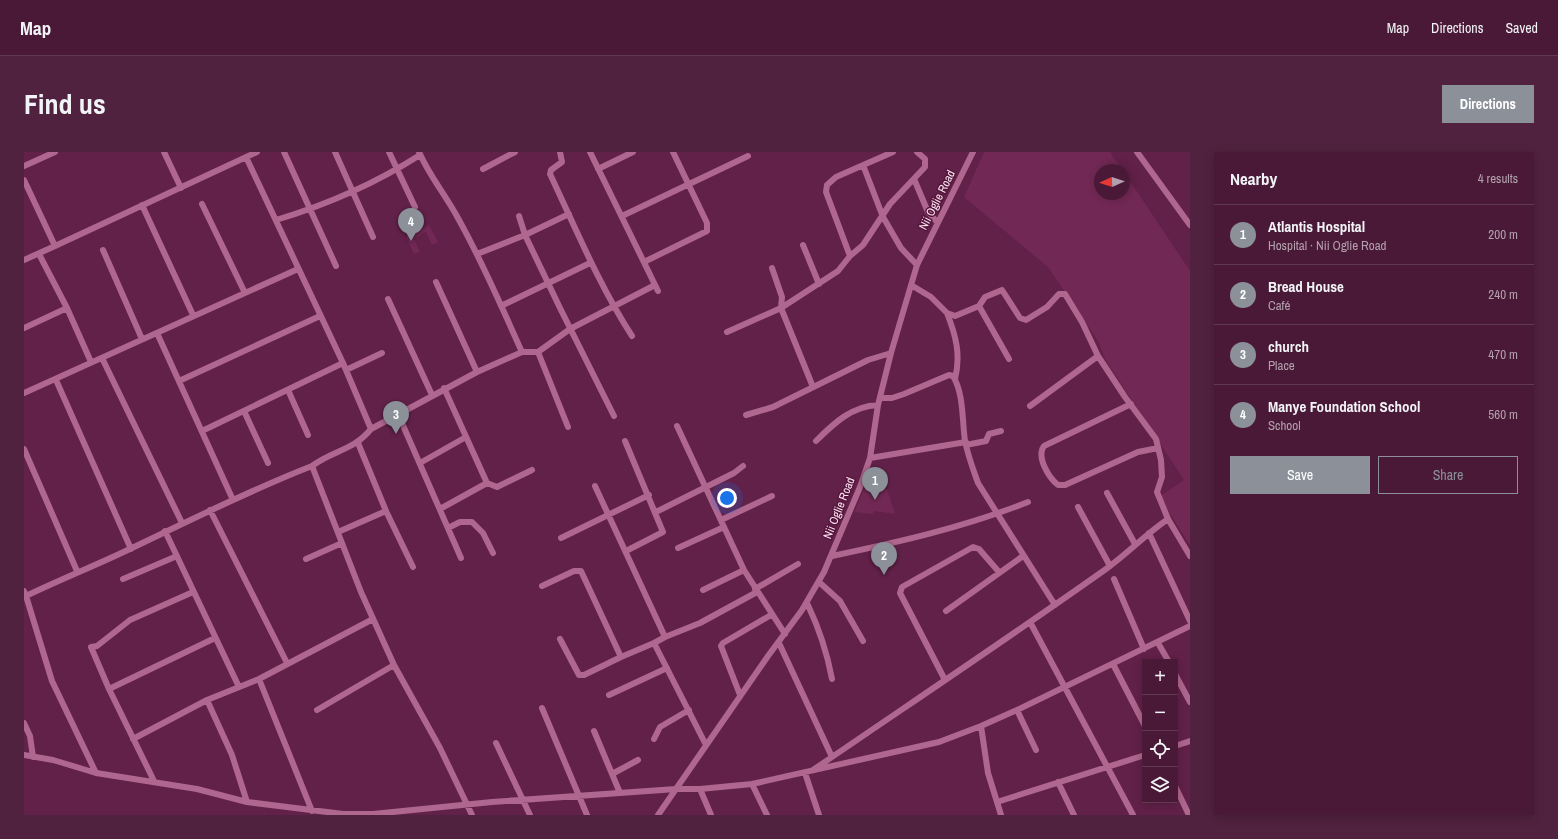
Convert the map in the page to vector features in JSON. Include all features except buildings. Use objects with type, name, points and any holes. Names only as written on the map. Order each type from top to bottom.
[{"type":"street","points":[[24,166],[55,152]]},
{"type":"street","points":[[164,152],[181,188]]},
{"type":"street","points":[[24,260],[257,152]]},
{"type":"street","points":[[284,152],[336,266]]},
{"type":"street","points":[[335,152],[373,237]]},
{"type":"street","points":[[389,152],[415,207]]},
{"type":"street","points":[[483,169],[515,152]]},
{"type":"street","points":[[560,152],[562,162],[551,170],[550,174],[590,263],[612,306],[632,336]]},
{"type":"street","points":[[96,773],[52,681],[34,618],[25,593],[131,549],[210,510],[312,466],[318,461],[358,443],[372,429],[444,388],[522,352],[538,352],[570,328],[612,306],[657,288],[590,152]]},
{"type":"street","points":[[598,169],[633,152]]},
{"type":"street","points":[[644,262],[707,231],[707,223],[673,152]]},
{"type":"street","points":[[850,256],[826,192],[827,185],[836,177],[893,152]]},
{"type":"street","points":[[727,332],[781,308],[838,271],[850,256],[863,245],[883,217],[890,204],[925,168],[925,159],[917,152]]},
{"type":"street","name":"Nii Oglie Road","points":[[658,815],[740,695],[779,643],[807,602],[832,556],[870,458],[879,402],[891,353],[911,285],[937,222],[973,152]]},
{"type":"street","points":[[1138,152],[1190,225]]},
{"type":"street","points":[[276,220],[310,210],[397,170],[420,153],[438,188],[455,212],[477,254],[522,352]]},
{"type":"street","points":[[622,216],[688,183],[748,156]]},
{"type":"street","points":[[246,157],[372,429]]},
{"type":"street","points":[[863,165],[883,217],[901,248],[918,265]]},
{"type":"street","points":[[914,179],[928,212],[937,222]]},
{"type":"street","points":[[24,180],[55,246]]},
{"type":"street","points":[[202,204],[245,293]]},
{"type":"street","points":[[142,205],[193,315]]},
{"type":"street","points":[[477,254],[525,235],[569,214]]},
{"type":"street","points":[[520,216],[525,235],[614,416]]},
{"type":"street","points":[[803,246],[819,284]]},
{"type":"street","points":[[103,250],[142,339]]},
{"type":"street","points":[[39,254],[67,308],[91,362]]},
{"type":"street","points":[[501,306],[590,263]]},
{"type":"street","points":[[772,268],[782,297],[781,308],[813,387]]},
{"type":"street","points":[[24,393],[56,380],[91,362],[157,333],[193,315],[298,269]]},
{"type":"street","points":[[436,282],[478,372]]},
{"type":"street","points":[[911,285],[931,297],[947,314],[956,338],[958,365],[955,379],[959,393],[966,444],[978,483],[999,514],[1023,556],[1055,605]]},
{"type":"street","points":[[947,314],[955,316],[979,306],[985,297],[1002,290],[1020,318],[1026,320],[1047,307],[1062,292],[1065,294],[1098,356],[1130,404],[1156,439],[1162,477],[1157,492],[1168,519],[1190,556]]},
{"type":"street","points":[[388,299],[432,395]]},
{"type":"street","points":[[979,306],[1009,359]]},
{"type":"street","points":[[24,328],[67,308]]},
{"type":"street","points":[[179,381],[320,316]]},
{"type":"street","points":[[157,333],[233,500]]},
{"type":"street","points":[[538,352],[568,427]]},
{"type":"street","points":[[202,431],[288,390],[344,366],[382,353]]},
{"type":"street","points":[[746,415],[773,407],[868,360],[891,353]]},
{"type":"street","points":[[1030,406],[1098,356]]},
{"type":"street","points":[[102,358],[182,523]]},
{"type":"street","points":[[816,440],[834,423],[856,409],[904,394],[949,375],[955,379]]},
{"type":"street","points":[[56,380],[131,549]]},
{"type":"street","points":[[444,388],[487,483],[497,487],[532,470]]},
{"type":"street","points":[[288,390],[308,435]]},
{"type":"street","points":[[1130,404],[1044,446],[1040,455],[1052,480],[1058,485],[1065,485],[1138,452],[1158,448]]},
{"type":"street","points":[[244,410],[268,462]]},
{"type":"street","points":[[398,414],[461,558]]},
{"type":"street","points":[[678,426],[744,570],[771,615],[785,634]]},
{"type":"street","points":[[870,458],[986,441],[989,434],[1001,431]]},
{"type":"street","points":[[420,463],[466,437]]},
{"type":"street","points":[[625,441],[656,512],[663,532],[626,551]]},
{"type":"street","points":[[358,443],[386,511],[413,567]]},
{"type":"street","points":[[24,449],[78,571]]},
{"type":"street","points":[[312,466],[373,619],[394,665],[469,805],[472,815]]},
{"type":"street","points":[[656,512],[706,487],[743,466]]},
{"type":"street","points":[[440,508],[487,483]]},
{"type":"street","points":[[595,486],[665,637]]},
{"type":"street","points":[[1107,493],[1135,544]]},
{"type":"street","points":[[561,538],[648,495]]},
{"type":"street","points":[[722,520],[772,496]]},
{"type":"street","points":[[832,556],[907,540],[999,514],[1028,502]]},
{"type":"street","points":[[1078,506],[1110,566]]},
{"type":"street","points":[[210,510],[287,663]]},
{"type":"street","points":[[338,532],[386,511]]},
{"type":"street","points":[[808,772],[1055,605],[1110,566],[1135,544],[1168,519]]},
{"type":"street","points":[[448,528],[460,522],[472,522],[483,533],[493,553]]},
{"type":"street","points":[[678,548],[724,527]]},
{"type":"street","points":[[166,531],[193,592],[239,687]]},
{"type":"street","points":[[1149,533],[1190,621]]},
{"type":"street","points":[[306,559],[342,543]]},
{"type":"street","points":[[945,680],[900,593],[902,587],[974,547],[980,549],[999,572]]},
{"type":"street","points":[[123,579],[177,556]]},
{"type":"street","points":[[946,611],[1023,556]]},
{"type":"street","points":[[560,639],[579,675],[584,675],[665,637],[700,623],[798,564]]},
{"type":"street","points":[[542,586],[577,570],[581,571],[621,657]]},
{"type":"street","points":[[703,590],[744,570]]},
{"type":"street","points":[[1114,579],[1144,649]]},
{"type":"street","points":[[819,582],[840,601],[863,641]]},
{"type":"street","points":[[154,781],[109,689],[91,647],[97,646],[99,643],[109,638],[130,620],[193,592]]},
{"type":"street","points":[[807,602],[818,624],[826,647],[832,679]]},
{"type":"street","points":[[740,695],[721,646],[771,615]]},
{"type":"street","points":[[133,739],[207,700],[259,679],[373,619]]},
{"type":"street","points":[[1030,622],[1108,765],[1133,815]]},
{"type":"street","points":[[24,755],[53,760],[96,773],[197,789],[247,802],[342,814],[373,814],[522,800],[676,789],[700,790],[752,784],[939,742],[1017,710],[1158,643],[1190,626]]},
{"type":"street","points":[[109,689],[215,638]]},
{"type":"street","points":[[654,643],[706,745]]},
{"type":"street","points":[[779,643],[832,757]]},
{"type":"street","points":[[1158,643],[1167,659]]},
{"type":"street","points":[[1113,664],[1142,720]]},
{"type":"street","points":[[317,710],[394,665]]},
{"type":"street","points":[[609,695],[667,668]]},
{"type":"street","points":[[259,679],[312,811]]},
{"type":"street","points":[[1178,680],[1190,702]]},
{"type":"street","points":[[207,700],[232,755],[247,802]]},
{"type":"street","points":[[542,708],[587,815]]},
{"type":"street","points":[[654,739],[660,727],[689,710]]},
{"type":"street","points":[[1017,710],[1036,750]]},
{"type":"street","points":[[24,722],[30,736],[33,757]]},
{"type":"street","points":[[981,726],[988,773],[1001,815]]},
{"type":"street","points":[[594,731],[620,793]]},
{"type":"street","points":[[1178,745],[1190,741]]},
{"type":"street","points":[[496,743],[530,815]]},
{"type":"street","points":[[997,802],[1108,765],[1142,756]]},
{"type":"street","points":[[612,774],[638,760]]},
{"type":"street","points":[[808,772],[818,815]]},
{"type":"street","points":[[1058,782],[1074,815]]},
{"type":"street","points":[[752,784],[767,815]]},
{"type":"street","points":[[700,790],[711,815]]},
{"type":"street","points":[[1178,792],[1189,815]]},
{"type":"shaded area","points":[[984,152],[1110,152],[1118,164],[1094,164],[1094,200],[1130,200],[1130,181],[1190,271],[1190,545],[1159,497],[1184,480],[1106,361],[1098,341],[1048,267],[964,197]]},
{"type":"shaded area","points":[[429,225],[438,242],[432,245],[426,232],[414,239],[420,252],[414,254],[406,237]]},
{"type":"shaded area","points":[[865,487],[887,489],[895,514],[875,511],[872,514],[854,512]]},
{"type":"place","name":"Manye Foundation School","points":[[411,241]]},
{"type":"place","name":"church","points":[[396,434]]},
{"type":"place","name":"Atlantis Hospital","points":[[875,500]]},
{"type":"place","name":"Bread House","points":[[884,575]]}]
